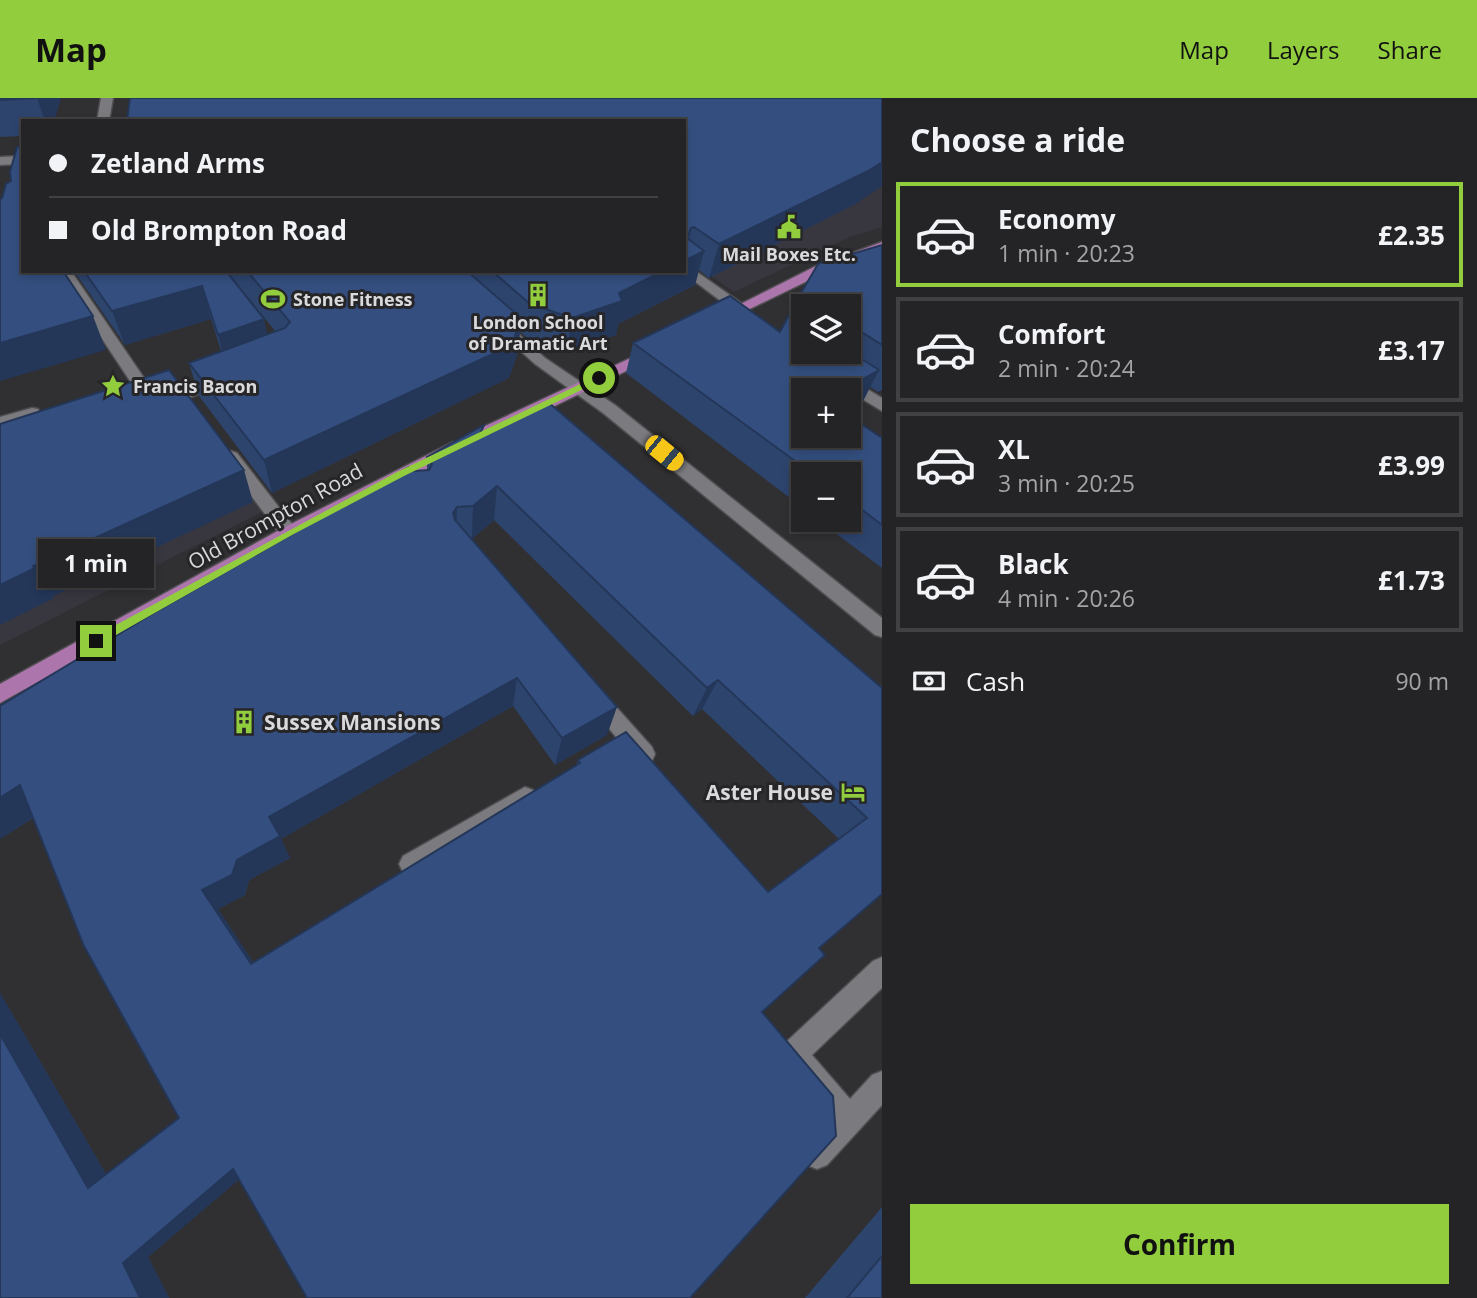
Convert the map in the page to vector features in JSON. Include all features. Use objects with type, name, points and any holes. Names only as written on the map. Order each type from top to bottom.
[{"type":"main road","points":[[705,326],[819,270],[882,246]]},
{"type":"main road","name":"Old Brompton Road","points":[[0,694],[289,533],[405,479],[578,388],[670,344]]},
{"type":"street","points":[[103,119],[107,98]]},
{"type":"street","points":[[0,161],[21,167]]},
{"type":"street","points":[[686,268],[759,322]]},
{"type":"street","points":[[65,273],[154,404],[188,399],[234,375]]},
{"type":"street","points":[[490,316],[540,361],[617,416],[882,629]]},
{"type":"street","points":[[827,369],[882,406]]},
{"type":"street","points":[[0,423],[32,413]]},
{"type":"street","points":[[224,448],[289,533]]},
{"type":"street","points":[[583,684],[655,766]]},
{"type":"street","points":[[606,750],[629,736]]},
{"type":"street","points":[[411,864],[549,783]]},
{"type":"street","points":[[849,1120],[794,1054],[882,970]]},
{"type":"street","points":[[795,1179],[882,1084]]},
{"type":"shaded area","points":[[882,124],[882,227],[850,237],[734,292],[686,258],[686,130]]},
{"type":"shaded area","points":[[211,442],[262,512],[0,645],[0,555]]},
{"type":"building","points":[[0,98],[37,98],[0,100]]},
{"type":"building","points":[[130,98],[882,98],[882,162],[719,244],[694,227],[691,228],[687,238],[704,251],[686,260],[686,119],[127,119]]},
{"type":"building","points":[[17,147],[21,147],[21,273],[64,273],[93,316],[0,343],[0,199],[6,184],[11,181],[10,172]]},
{"type":"building","points":[[882,245],[882,345],[861,332],[861,294],[801,293],[818,264]]},
{"type":"building","points":[[85,273],[228,273],[264,319],[218,335],[202,286],[112,311]]},
{"type":"building","points":[[249,273],[469,273],[521,318],[512,345],[264,460],[189,363],[285,328],[290,322]]},
{"type":"building","points":[[494,273],[659,273],[619,293],[622,301],[572,318],[530,304]]},
{"type":"building","points":[[730,296],[780,332],[791,314],[791,364],[861,364],[861,359],[879,370],[861,380],[791,378],[791,448],[861,448],[861,424],[882,438],[882,525],[861,509],[861,462],[797,462],[633,343]]},
{"type":"building","points":[[169,370],[244,470],[33,566],[35,568],[0,585],[0,424]]},
{"type":"building","points":[[549,403],[882,688],[882,894],[819,948],[825,955],[762,1012],[833,1096],[836,1136],[690,1298],[307,1298],[233,1169],[123,1263],[140,1298],[0,1298],[0,1034],[88,1188],[179,1118],[84,946],[20,785],[0,798],[0,706],[154,613],[409,467],[414,471],[429,470],[432,464],[427,457],[484,425],[480,434]],"holes":[[[497,486],[707,688],[718,680],[867,818],[768,892],[626,732],[578,760],[580,763],[251,964],[202,890],[232,875],[237,860],[280,836],[269,817],[517,678],[562,738],[617,707],[455,520],[453,513],[457,507],[473,506]]]},
{"type":"building","points":[[882,1256],[882,1298],[847,1298]]},
{"type":"place","name":"Mail Boxes Etc.","points":[[789,227]]},
{"type":"place","name":"London School of Dramatic Art","points":[[538,295]]},
{"type":"place","name":"Stone Fitness","points":[[273,299]]},
{"type":"place","name":"Francis Bacon","points":[[113,386]]},
{"type":"place","name":"Sussex Mansions","points":[[244,722]]},
{"type":"place","name":"Aster House","points":[[853,792]]},
{"type":"route","points":[[96,641],[401,474],[599,378]]}]
